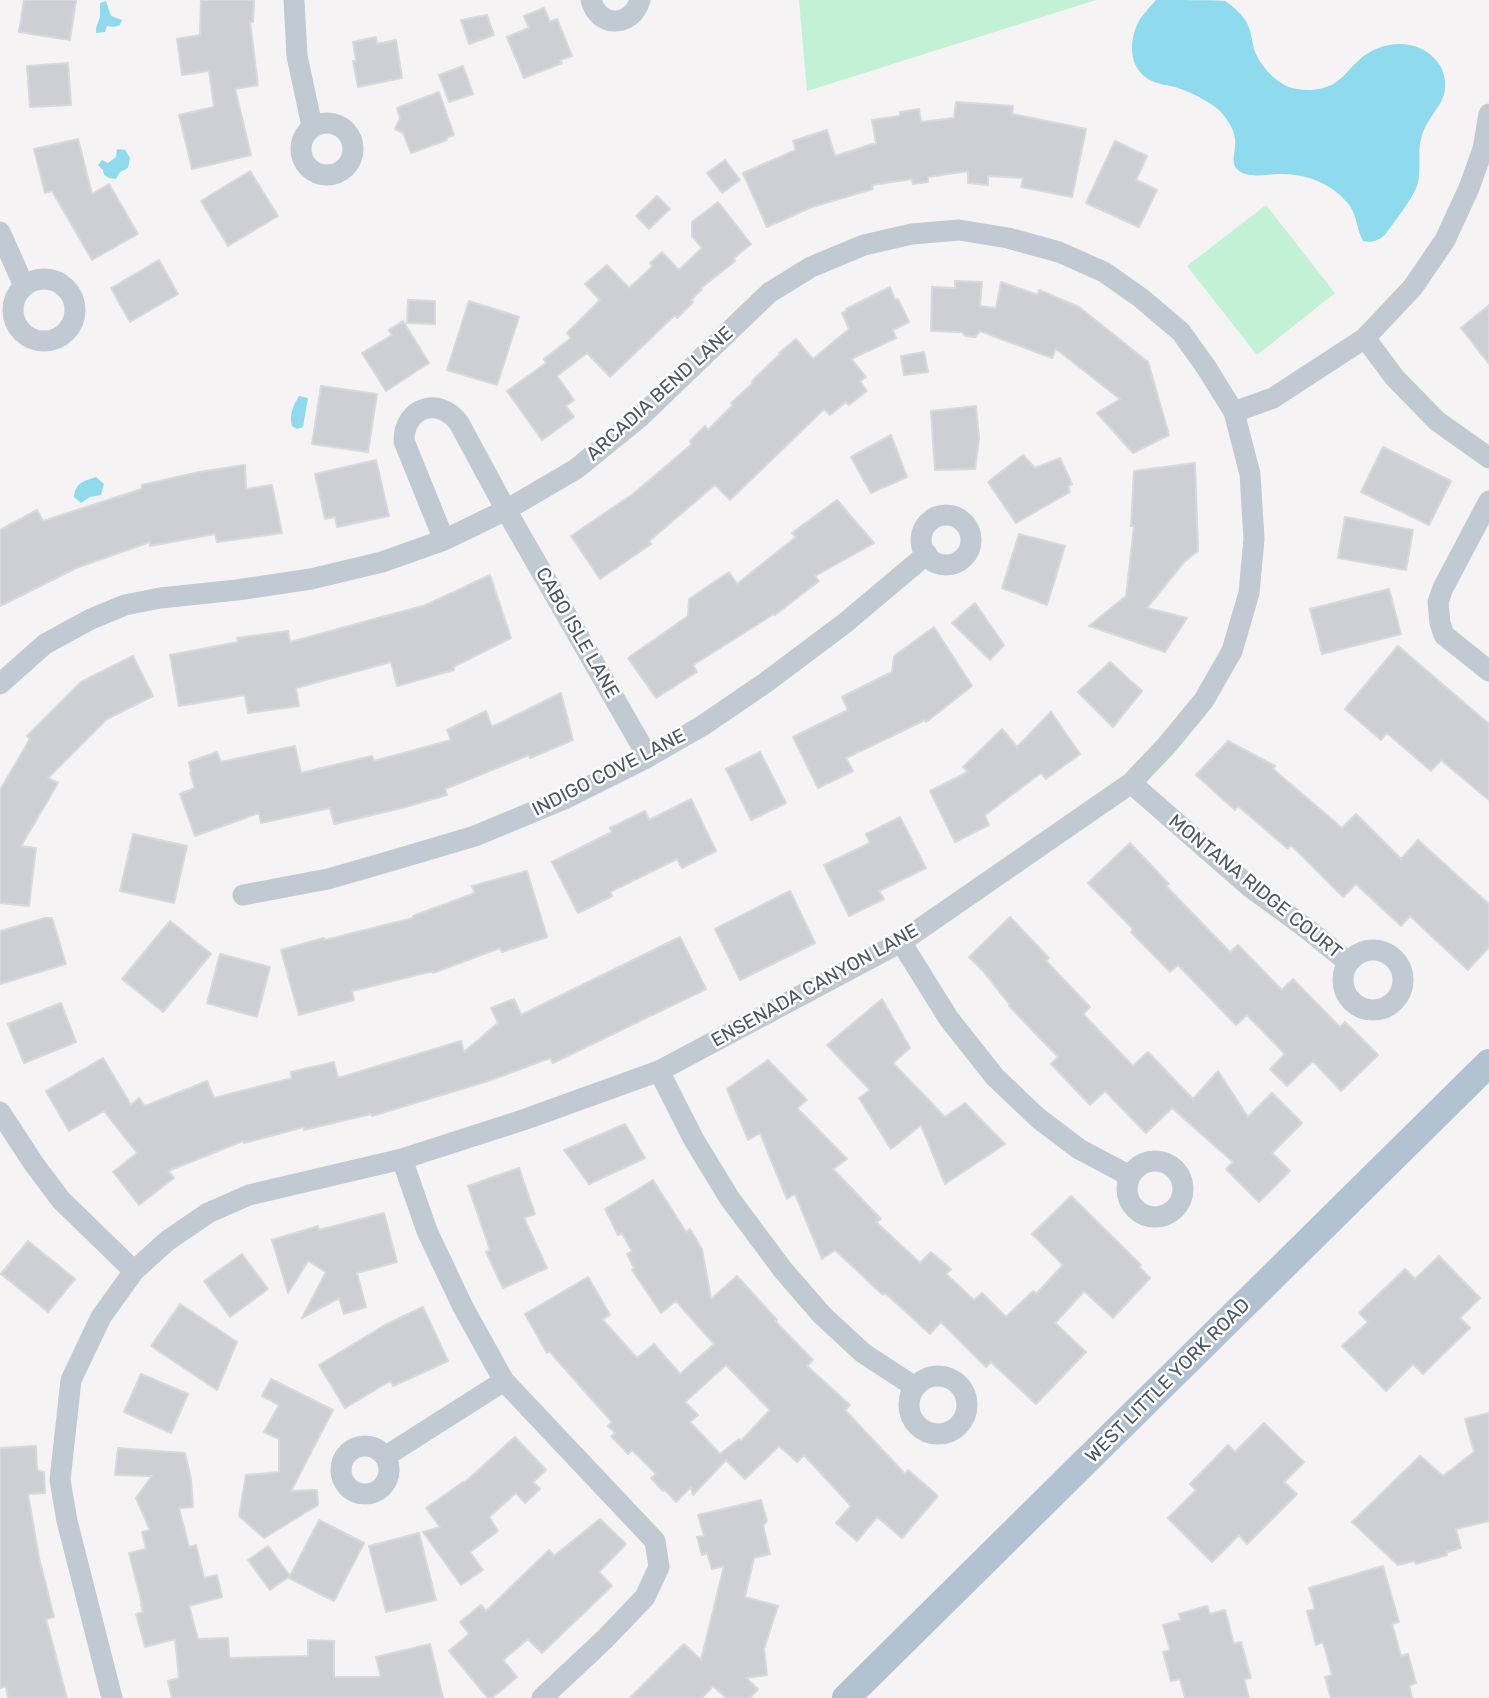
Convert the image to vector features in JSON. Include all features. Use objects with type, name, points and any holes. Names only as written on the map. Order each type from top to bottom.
[{"type":"main road","name":"WEST LITTLE YORK ROAD","points":[[846,1698],[1489,1063]]},
{"type":"street","points":[[293,0],[297,57],[312,126]]},
{"type":"street","points":[[591,0],[598,14],[613,21],[628,18],[634,13],[640,0]]},
{"type":"street","points":[[1234,412],[1273,398],[1365,338],[1413,287],[1445,240],[1486,150],[1489,114]]},
{"type":"street","name":"ARCADIA BEND LANE","points":[[0,684],[46,644],[91,619],[124,605],[311,579],[382,562],[444,540],[506,510],[576,469],[640,417],[769,293],[811,267],[864,244],[912,234],[959,230],[1008,238],[1059,252],[1104,272],[1141,298],[1181,332],[1234,412]]},
{"type":"street","points":[[0,232],[24,286]]},
{"type":"street","points":[[1365,338],[1395,379],[1437,421],[1489,458]]},
{"type":"street","name":"CABO ISLE LANE","points":[[444,540],[404,441],[407,423],[420,410],[438,408],[454,416],[648,757]]},
{"type":"street","name":"ENSENADA CANYON LANE","points":[[112,1698],[67,1521],[60,1480],[71,1380],[101,1317],[134,1270],[167,1241],[208,1213],[249,1195],[402,1158],[523,1120],[659,1071],[901,942],[1131,783],[1204,700],[1232,652],[1249,593],[1254,539],[1250,474],[1234,412]]},
{"type":"street","points":[[1489,501],[1438,602],[1444,635],[1489,671]]},
{"type":"street","name":"INDIGO COVE LANE","points":[[243,895],[328,879],[475,836],[564,799],[648,757],[702,726],[765,684],[845,623],[927,554]]},
{"type":"street","name":"MONTANA RIDGE COURT","points":[[1131,783],[1250,887],[1348,962]]},
{"type":"street","points":[[901,942],[949,1018],[995,1077],[1038,1118],[1079,1149],[1130,1176]]},
{"type":"street","points":[[659,1071],[694,1139],[730,1199],[783,1270],[822,1315],[863,1353],[915,1387]]},
{"type":"street","points":[[0,1112],[61,1200],[134,1270]]},
{"type":"street","points":[[402,1158],[427,1231],[463,1307],[504,1381],[655,1541],[659,1567],[645,1597],[542,1698]]},
{"type":"street","points":[[386,1456],[504,1381]]},
{"type":"green space","points":[[799,0],[1096,0],[807,91]]},
{"type":"green space","points":[[1266,205],[1335,293],[1257,355],[1187,266]]},
{"type":"water","points":[[1156,0],[1225,1],[1245,20],[1256,55],[1263,66],[1278,81],[1294,89],[1312,90],[1330,86],[1365,55],[1388,45],[1414,46],[1435,59],[1443,72],[1445,92],[1421,139],[1417,186],[1385,235],[1375,241],[1363,241],[1350,206],[1336,192],[1319,181],[1299,175],[1242,173],[1234,163],[1234,135],[1220,111],[1189,92],[1152,81],[1139,71],[1133,57],[1132,41],[1141,18]]},
{"type":"water","points":[[106,1],[111,16],[122,20],[120,25],[107,26],[105,32],[96,33],[100,3]]},
{"type":"water","points":[[117,149],[125,150],[130,158],[128,168],[120,172],[116,179],[109,178],[98,165],[102,160],[108,163],[116,157]]},
{"type":"water","points":[[299,396],[308,398],[303,427],[297,429],[292,426],[291,418]]},
{"type":"water","points":[[96,477],[104,484],[101,495],[90,497],[81,503],[74,497],[76,489],[84,481]]},
{"type":"building","points":[[24,0],[76,0],[70,40],[19,32]]},
{"type":"building","points":[[201,0],[254,0],[253,22],[250,22],[258,85],[235,89],[251,155],[192,169],[179,115],[214,107],[209,71],[182,75],[177,39],[200,35]]},
{"type":"building","points":[[544,8],[550,22],[557,19],[572,56],[560,60],[562,63],[524,78],[507,37],[529,28],[524,16]]},
{"type":"building","points":[[487,15],[494,35],[469,44],[461,20]]},
{"type":"building","points":[[376,37],[377,44],[396,40],[402,78],[358,87],[353,42]]},
{"type":"building","points":[[68,63],[71,105],[30,107],[27,66]]},
{"type":"building","points":[[463,66],[473,94],[449,102],[439,75]]},
{"type":"building","points":[[439,92],[454,135],[411,153],[403,133],[395,129],[400,118],[397,108]]},
{"type":"building","points":[[956,102],[1013,106],[1012,114],[1086,129],[1072,197],[1021,187],[1023,178],[988,176],[988,185],[968,183],[968,171],[928,177],[928,182],[913,184],[912,179],[872,185],[873,189],[812,207],[767,227],[743,173],[796,150],[793,141],[827,130],[835,156],[876,143],[872,120],[900,116],[900,112],[919,109],[921,122],[954,118]]},
{"type":"building","points":[[78,139],[92,194],[109,184],[138,234],[92,260],[52,191],[45,193],[34,149]]},
{"type":"building","points":[[1115,141],[1147,156],[1136,180],[1157,190],[1139,227],[1086,203]]},
{"type":"building","points":[[725,160],[740,180],[722,193],[707,173]]},
{"type":"building","points":[[250,171],[278,216],[228,246],[201,201]]},
{"type":"building","points":[[657,196],[670,209],[649,229],[636,216]]},
{"type":"building","points":[[718,202],[751,244],[734,258],[735,261],[701,288],[691,300],[693,302],[677,318],[675,315],[610,377],[587,353],[557,376],[574,400],[566,406],[574,417],[542,440],[507,391],[546,363],[544,359],[571,338],[567,333],[600,300],[585,284],[607,265],[629,288],[653,266],[650,263],[662,252],[679,270],[702,248],[692,236],[692,222]]},
{"type":"building","points":[[159,260],[178,294],[130,322],[111,288]]},
{"type":"building","points":[[955,281],[982,282],[980,306],[996,308],[1001,282],[1038,295],[1039,290],[1079,307],[1148,362],[1169,435],[1133,453],[1097,413],[1120,399],[1056,349],[1052,358],[980,331],[975,337],[965,336],[962,332],[931,331],[932,287],[955,288]]},
{"type":"building","points":[[890,287],[909,322],[893,330],[896,338],[851,359],[866,377],[860,381],[867,391],[849,405],[846,402],[830,415],[824,409],[730,500],[715,485],[649,541],[651,544],[600,579],[571,536],[633,494],[692,444],[690,441],[705,426],[708,430],[779,353],[796,339],[813,359],[849,329],[842,313],[847,311],[846,309]]},
{"type":"building","points":[[408,300],[435,301],[435,324],[407,323]]},
{"type":"building","points":[[469,301],[519,317],[497,385],[447,370]]},
{"type":"building","points":[[1489,305],[1489,364],[1461,328]]},
{"type":"building","points":[[403,321],[429,363],[386,391],[362,353],[392,335],[389,330]]},
{"type":"building","points":[[924,352],[928,372],[904,375],[901,356]]},
{"type":"building","points":[[321,386],[377,394],[368,452],[312,444]]},
{"type":"building","points":[[976,406],[979,438],[975,469],[935,470],[931,411]]},
{"type":"building","points":[[891,435],[907,477],[871,493],[851,457]]},
{"type":"building","points":[[1383,447],[1451,481],[1429,525],[1361,492]]},
{"type":"building","points":[[1023,455],[1035,468],[1060,458],[1072,484],[1068,486],[1070,492],[1016,523],[988,482]]},
{"type":"building","points":[[376,460],[389,516],[337,527],[335,517],[325,519],[315,474]]},
{"type":"building","points":[[1195,463],[1198,551],[1184,562],[1147,608],[1187,618],[1165,652],[1089,626],[1126,596],[1134,526],[1131,526],[1134,471]]},
{"type":"building","points":[[245,465],[246,489],[272,485],[282,533],[217,542],[215,534],[150,546],[150,542],[76,568],[0,606],[0,530],[37,510],[43,521],[142,489],[142,485]]},
{"type":"building","points":[[837,500],[874,543],[815,576],[819,581],[775,615],[693,665],[697,672],[656,698],[628,658],[688,616],[689,599],[729,572],[737,584],[796,537],[792,533]]},
{"type":"building","points":[[1345,517],[1413,530],[1406,570],[1338,558]]},
{"type":"building","points":[[1019,534],[1065,546],[1047,605],[1002,588]]},
{"type":"building","points":[[490,575],[511,638],[453,667],[454,670],[397,686],[391,662],[296,688],[299,706],[248,713],[245,695],[179,706],[170,655],[238,642],[237,638],[288,631],[290,642],[426,605]]},
{"type":"building","points":[[1389,589],[1401,634],[1322,654],[1310,609]]},
{"type":"building","points":[[975,603],[1004,645],[990,660],[952,623]]},
{"type":"building","points":[[934,627],[972,686],[926,722],[925,720],[846,758],[853,771],[818,788],[793,737],[848,710],[842,697],[892,672],[894,656]]},
{"type":"building","points":[[1398,646],[1489,724],[1489,800],[1441,760],[1431,771],[1387,733],[1381,740],[1345,709]]},
{"type":"building","points":[[133,656],[153,696],[107,719],[48,778],[58,783],[21,846],[36,848],[29,906],[0,903],[0,790],[30,739],[27,736],[81,682]]},
{"type":"building","points":[[1110,662],[1142,691],[1113,727],[1078,692]]},
{"type":"building","points":[[561,693],[573,740],[445,789],[447,795],[402,808],[334,824],[330,808],[261,823],[259,813],[195,836],[180,794],[195,788],[189,762],[217,752],[221,762],[295,746],[301,773],[372,756],[374,761],[451,740],[447,730],[486,711],[492,727]]},
{"type":"building","points":[[1051,712],[1080,754],[1046,779],[1041,773],[985,815],[989,825],[955,842],[930,791],[968,772],[963,767],[1002,729],[1017,747]]},
{"type":"building","points":[[1228,741],[1275,766],[1273,769],[1342,828],[1356,814],[1401,859],[1418,840],[1489,904],[1489,947],[1468,970],[1410,916],[1401,926],[1356,884],[1343,897],[1291,845],[1288,849],[1238,806],[1235,810],[1196,775]]},
{"type":"building","points":[[760,752],[786,803],[751,820],[726,769]]},
{"type":"building","points":[[691,799],[716,851],[682,868],[677,859],[610,892],[612,896],[578,913],[552,862],[612,832],[610,828],[645,811],[649,820]]},
{"type":"building","points":[[900,817],[926,868],[879,891],[884,899],[849,916],[824,865],[870,843],[866,834]]},
{"type":"building","points":[[133,834],[187,846],[174,903],[120,891]]},
{"type":"building","points":[[1130,843],[1169,884],[1166,886],[1230,952],[1238,945],[1282,990],[1293,979],[1340,1027],[1345,1022],[1378,1055],[1341,1091],[1313,1061],[1287,1086],[1270,1069],[1285,1054],[1247,1015],[1236,1025],[1178,965],[1170,972],[1088,883]]},
{"type":"building","points":[[527,871],[547,937],[502,952],[500,948],[433,973],[352,991],[354,1000],[299,1015],[281,950],[413,918],[475,893],[472,886]]},
{"type":"building","points":[[790,891],[815,943],[740,980],[715,929]]},
{"type":"building","points":[[1010,917],[1049,958],[1046,961],[1090,1007],[1083,1014],[1133,1066],[1148,1052],[1193,1099],[1218,1071],[1248,1117],[1272,1093],[1302,1123],[1272,1153],[1290,1171],[1259,1202],[1226,1169],[1233,1162],[1172,1108],[1146,1133],[1105,1091],[1090,1105],[1051,1064],[1058,1057],[1009,1006],[969,957]]},
{"type":"building","points":[[52,918],[66,964],[0,984],[0,931]]},
{"type":"building","points":[[170,921],[211,954],[163,1012],[122,979]]},
{"type":"building","points":[[680,937],[706,989],[553,1063],[550,1058],[488,1081],[372,1116],[371,1114],[304,1130],[304,1127],[244,1143],[243,1141],[168,1171],[174,1178],[139,1205],[113,1172],[137,1153],[104,1111],[69,1131],[46,1091],[103,1058],[131,1105],[139,1098],[145,1106],[207,1081],[214,1098],[292,1078],[291,1072],[334,1062],[338,1078],[461,1041],[464,1052],[498,1023],[491,1008],[514,999],[521,1015]]},
{"type":"building","points":[[220,954],[270,967],[257,1017],[207,1003]]},
{"type":"building","points":[[882,999],[910,1048],[893,1063],[945,1117],[965,1103],[1005,1144],[945,1184],[921,1125],[891,1149],[859,1098],[870,1090],[827,1045]]},
{"type":"building","points":[[61,1003],[76,1042],[24,1063],[8,1024]]},
{"type":"building","points":[[768,1060],[807,1100],[797,1108],[847,1159],[833,1169],[881,1219],[876,1222],[920,1263],[931,1252],[951,1269],[946,1274],[974,1300],[982,1293],[1006,1317],[1033,1291],[1036,1294],[1063,1265],[1032,1234],[1071,1196],[1141,1265],[1139,1267],[1150,1278],[1113,1318],[1084,1291],[1055,1323],[1086,1352],[1036,1404],[991,1362],[986,1367],[941,1322],[930,1334],[835,1250],[822,1259],[795,1194],[787,1199],[760,1133],[748,1140],[727,1089]]},
{"type":"building","points":[[625,1124],[645,1158],[589,1184],[564,1150]]},
{"type":"building","points":[[519,1168],[535,1214],[524,1218],[547,1268],[503,1288],[486,1252],[490,1250],[468,1186]]},
{"type":"building","points":[[653,1180],[686,1232],[690,1229],[702,1249],[711,1299],[737,1276],[813,1360],[807,1366],[850,1405],[845,1410],[905,1474],[908,1470],[938,1496],[902,1538],[877,1517],[857,1541],[836,1523],[851,1506],[804,1455],[797,1462],[779,1446],[745,1479],[726,1460],[693,1495],[691,1487],[676,1502],[651,1478],[656,1474],[632,1450],[628,1454],[611,1436],[615,1433],[608,1426],[612,1422],[549,1351],[547,1353],[525,1314],[588,1277],[610,1315],[602,1319],[637,1358],[654,1344],[680,1374],[714,1344],[676,1301],[661,1313],[632,1270],[634,1268],[627,1254],[632,1251],[622,1233],[618,1235],[605,1209]],"holes":[[[726,1365],[770,1410],[741,1441],[739,1439],[720,1454],[690,1422],[698,1415],[685,1402]]]},
{"type":"building","points":[[384,1213],[397,1262],[357,1273],[366,1307],[344,1314],[339,1298],[302,1318],[326,1272],[308,1261],[288,1293],[272,1240],[318,1226],[319,1230]]},
{"type":"building","points":[[28,1241],[75,1279],[48,1312],[1,1274]]},
{"type":"building","points":[[242,1254],[268,1289],[230,1317],[204,1281]]},
{"type":"building","points":[[1439,1256],[1480,1298],[1460,1318],[1470,1328],[1423,1374],[1413,1364],[1386,1391],[1342,1346],[1368,1322],[1359,1313],[1405,1269],[1415,1279]]},
{"type":"building","points":[[180,1304],[237,1342],[217,1390],[151,1346]]},
{"type":"building","points":[[423,1307],[448,1361],[393,1386],[390,1381],[345,1408],[319,1365],[385,1325]]},
{"type":"building","points":[[141,1374],[188,1394],[171,1433],[124,1412]]},
{"type":"building","points":[[271,1379],[333,1410],[291,1491],[317,1490],[318,1505],[264,1538],[239,1516],[246,1475],[279,1472],[279,1439],[264,1432],[279,1405],[262,1396]]},
{"type":"building","points":[[1489,1413],[1489,1521],[1456,1529],[1461,1548],[1447,1552],[1447,1555],[1416,1564],[1414,1561],[1398,1565],[1352,1522],[1420,1456],[1443,1476],[1474,1452],[1465,1419]]},
{"type":"building","points":[[1264,1423],[1304,1462],[1284,1482],[1297,1494],[1247,1544],[1239,1535],[1212,1562],[1168,1518],[1196,1490],[1190,1484],[1228,1445],[1235,1452]]},
{"type":"building","points":[[515,1437],[546,1470],[533,1482],[540,1489],[525,1503],[516,1493],[489,1517],[498,1531],[470,1552],[483,1570],[461,1585],[423,1532],[440,1527],[426,1508],[464,1483]]},
{"type":"building","points":[[36,1446],[37,1470],[44,1472],[45,1493],[28,1494],[39,1558],[54,1617],[46,1619],[67,1698],[8,1698],[6,1686],[0,1688],[0,1448]]},
{"type":"building","points":[[118,1448],[185,1453],[191,1479],[193,1507],[179,1508],[189,1547],[196,1545],[204,1578],[217,1575],[222,1597],[189,1606],[198,1639],[228,1638],[229,1658],[308,1656],[308,1640],[334,1641],[334,1677],[381,1677],[376,1657],[430,1644],[443,1698],[172,1698],[168,1681],[179,1678],[175,1639],[145,1647],[136,1614],[143,1612],[142,1604],[129,1553],[146,1549],[142,1532],[150,1530],[136,1498],[152,1476],[115,1475]]},
{"type":"building","points":[[761,1500],[767,1521],[763,1526],[770,1554],[754,1558],[745,1597],[778,1606],[764,1649],[767,1675],[746,1678],[758,1689],[750,1698],[726,1698],[713,1686],[702,1698],[630,1698],[684,1644],[701,1660],[724,1566],[712,1569],[707,1553],[702,1555],[697,1537],[704,1536],[698,1515]]},
{"type":"building","points":[[600,1519],[626,1544],[599,1572],[612,1586],[542,1653],[528,1639],[503,1660],[517,1677],[492,1698],[488,1698],[449,1651],[469,1634],[460,1622],[481,1605],[486,1611],[549,1550],[554,1556]]},
{"type":"building","points":[[319,1520],[364,1543],[334,1601],[289,1578]]},
{"type":"building","points":[[419,1533],[436,1600],[386,1612],[369,1546]]},
{"type":"building","points":[[268,1546],[290,1576],[270,1590],[248,1560]]},
{"type":"building","points":[[1383,1566],[1399,1622],[1392,1624],[1401,1656],[1408,1654],[1416,1683],[1409,1686],[1412,1698],[1331,1698],[1325,1677],[1332,1675],[1323,1642],[1316,1645],[1307,1611],[1315,1609],[1309,1588]]},
{"type":"building","points":[[1207,1606],[1210,1614],[1225,1610],[1234,1644],[1241,1642],[1251,1678],[1244,1679],[1249,1698],[1185,1698],[1180,1679],[1171,1681],[1163,1652],[1170,1650],[1163,1625],[1181,1620],[1179,1614]]}]
